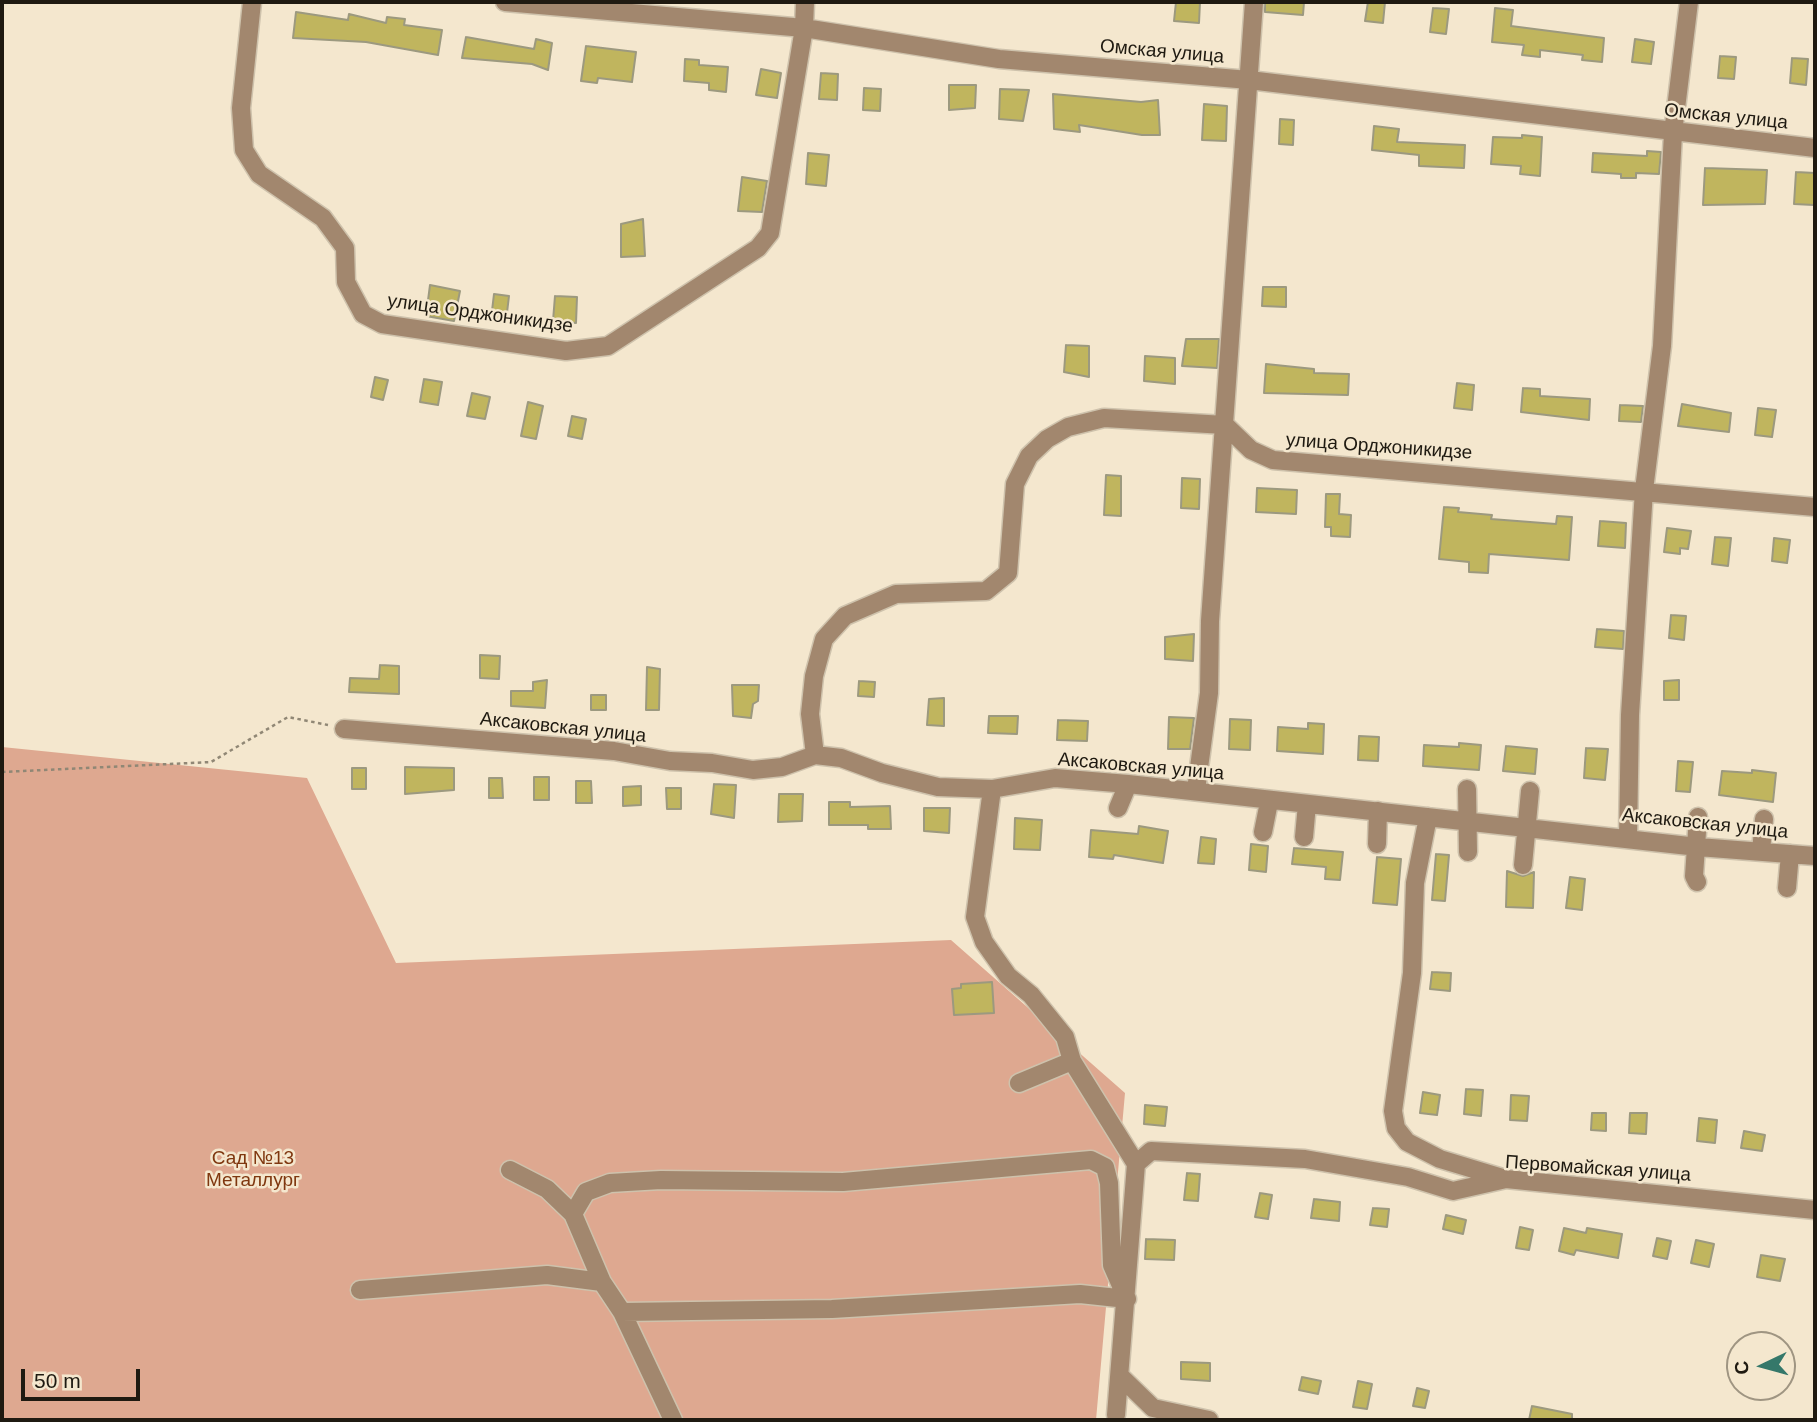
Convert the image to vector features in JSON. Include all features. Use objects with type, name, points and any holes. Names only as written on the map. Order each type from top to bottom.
[{"type":"street","name":"улица Орджоникидзе","points":[[252,2],[241,108],[244,150],[259,174],[323,218],[345,248],[346,282],[363,314],[382,324],[566,351],[608,345],[758,248],[770,233],[804,29],[805,2]]},
{"type":"street","name":"Омская улица","points":[[505,2],[804,29],[999,59],[1249,80],[1815,148]]},
{"type":"street","points":[[1196,790],[1209,693],[1210,621],[1254,2]]},
{"type":"street","points":[[1628,838],[1630,715],[1644,490],[1662,346],[1673,133],[1689,2]]},
{"type":"street","points":[[815,755],[810,714],[814,676],[824,639],[845,615],[896,594],[986,591],[1009,573],[1015,484],[1029,456],[1047,439],[1068,427],[1104,418],[1225,425]]},
{"type":"street","name":"улица Орджоникидзе","points":[[1225,425],[1251,450],[1273,460],[1644,490],[1815,507]]},
{"type":"street","name":"Аксаковская улица","points":[[344,729],[614,751],[670,761],[712,763],[753,770],[782,767],[815,755],[841,758],[938,787],[992,789],[1055,779],[1128,784],[1196,790],[1269,802],[1815,856]]},
{"type":"street","points":[[1118,808],[1128,784]]},
{"type":"street","points":[[992,789],[975,917],[984,942],[1002,980],[1031,995],[1065,1037],[1072,1061],[1136,1164],[1121,1377],[1113,1418],[1153,1408],[1209,1420]]},
{"type":"street","points":[[1467,789],[1468,852]]},
{"type":"street","points":[[1523,865],[1530,791]]},
{"type":"street","points":[[1264,832],[1269,802]]},
{"type":"street","points":[[1304,837],[1307,804]]},
{"type":"street","points":[[1377,844],[1378,811]]},
{"type":"street","points":[[1428,817],[1415,883],[1412,973],[1393,1111],[1396,1128],[1407,1142],[1440,1159],[1506,1179]]},
{"type":"street","points":[[1698,817],[1694,876],[1698,882]]},
{"type":"street","points":[[1761,851],[1764,819]]},
{"type":"street","points":[[1787,888],[1790,854]]},
{"type":"street","points":[[1019,1083],[1072,1061]]},
{"type":"street","name":"Первомайская улица","points":[[1136,1164],[1151,1151],[1305,1159],[1408,1177],[1453,1191],[1506,1179],[1579,1184],[1815,1210]]},
{"type":"street","points":[[573,1214],[586,1192],[610,1183],[661,1180],[843,1182],[1091,1160],[1105,1167],[1109,1184],[1112,1265],[1127,1299]]},
{"type":"street","points":[[510,1170],[547,1189],[573,1214],[602,1282],[622,1312],[673,1420]]},
{"type":"street","points":[[360,1290],[547,1275],[602,1282]]},
{"type":"street","points":[[622,1312],[832,1309],[1080,1294],[1127,1299]]},
{"type":"street","points":[[1121,1377],[1153,1408]]},
{"type":"path","points":[[2,772],[211,762],[288,717],[344,729]]},
{"type":"green space","name":"Сад №13 Металлург","points":[[2,747],[307,778],[396,963],[951,940],[1125,1093],[1096,1420],[2,1420]]},
{"type":"building","points":[[1176,2],[1200,2],[1199,23],[1174,21]]},
{"type":"building","points":[[1265,2],[1304,2],[1303,15],[1265,12]]},
{"type":"building","points":[[1368,2],[1385,2],[1383,23],[1365,21]]},
{"type":"building","points":[[1433,8],[1449,9],[1446,34],[1430,32]]},
{"type":"building","points":[[1495,8],[1513,10],[1511,26],[1604,38],[1602,62],[1582,60],[1583,55],[1540,50],[1540,57],[1522,55],[1524,45],[1492,42]]},
{"type":"building","points":[[296,12],[348,20],[349,14],[386,23],[387,17],[405,19],[404,25],[442,30],[438,55],[366,42],[293,38]]},
{"type":"building","points":[[466,37],[534,49],[536,39],[552,43],[548,70],[532,64],[462,58]]},
{"type":"building","points":[[1635,39],[1654,42],[1651,64],[1632,62]]},
{"type":"building","points":[[586,46],[636,52],[632,82],[598,78],[597,83],[581,81]]},
{"type":"building","points":[[1720,56],[1736,57],[1734,79],[1718,78]]},
{"type":"building","points":[[1792,58],[1808,59],[1806,85],[1790,83]]},
{"type":"building","points":[[685,59],[699,60],[699,65],[728,67],[726,92],[709,90],[709,83],[684,81]]},
{"type":"building","points":[[761,69],[781,73],[777,98],[756,95]]},
{"type":"building","points":[[821,73],[838,74],[837,100],[819,99]]},
{"type":"building","points":[[949,85],[976,85],[975,108],[949,110]]},
{"type":"building","points":[[864,88],[881,89],[880,111],[863,110]]},
{"type":"building","points":[[1000,89],[1029,90],[1023,121],[999,119]]},
{"type":"building","points":[[1053,94],[1141,102],[1158,100],[1160,135],[1142,135],[1079,125],[1080,132],[1054,129]]},
{"type":"building","points":[[1204,104],[1227,106],[1226,141],[1202,140]]},
{"type":"building","points":[[1280,119],[1294,120],[1293,145],[1279,144]]},
{"type":"building","points":[[1374,126],[1399,129],[1397,142],[1465,145],[1464,168],[1419,166],[1419,155],[1372,150]]},
{"type":"building","points":[[1522,135],[1542,137],[1540,176],[1520,174],[1521,166],[1491,164],[1493,137],[1522,138]]},
{"type":"building","points":[[1647,151],[1661,152],[1659,174],[1636,173],[1636,178],[1621,178],[1621,174],[1592,172],[1593,153],[1647,156]]},
{"type":"building","points":[[808,153],[829,155],[826,186],[806,184]]},
{"type":"building","points":[[1705,168],[1767,170],[1765,204],[1703,205]]},
{"type":"building","points":[[1796,172],[1815,173],[1814,205],[1794,204]]},
{"type":"building","points":[[742,177],[767,181],[762,212],[738,211]]},
{"type":"building","points":[[643,219],[645,256],[621,257],[621,224]]},
{"type":"building","points":[[430,285],[460,291],[454,321],[426,316]]},
{"type":"building","points":[[1263,287],[1286,287],[1286,307],[1262,306]]},
{"type":"building","points":[[494,294],[509,296],[506,321],[491,319]]},
{"type":"building","points":[[555,296],[577,297],[576,323],[553,321]]},
{"type":"building","points":[[1186,339],[1219,339],[1217,368],[1182,366]]},
{"type":"building","points":[[1066,345],[1089,346],[1089,377],[1064,372]]},
{"type":"building","points":[[1145,356],[1175,358],[1175,384],[1144,381]]},
{"type":"building","points":[[1266,364],[1314,369],[1314,373],[1349,374],[1348,395],[1264,393]]},
{"type":"building","points":[[375,377],[388,380],[383,400],[371,397]]},
{"type":"building","points":[[424,379],[442,382],[438,405],[420,402]]},
{"type":"building","points":[[1457,383],[1474,385],[1472,410],[1454,408]]},
{"type":"building","points":[[1523,388],[1540,389],[1540,396],[1590,399],[1589,420],[1521,412]]},
{"type":"building","points":[[472,393],[490,397],[485,419],[467,416]]},
{"type":"building","points":[[528,402],[543,406],[536,439],[521,436]]},
{"type":"building","points":[[1682,404],[1731,413],[1729,432],[1678,426]]},
{"type":"building","points":[[1620,405],[1643,406],[1641,422],[1619,421]]},
{"type":"building","points":[[1758,408],[1776,410],[1772,437],[1755,435]]},
{"type":"building","points":[[572,416],[586,419],[582,439],[568,436]]},
{"type":"building","points":[[1106,475],[1121,476],[1121,516],[1104,515]]},
{"type":"building","points":[[1182,478],[1200,479],[1199,509],[1181,508]]},
{"type":"building","points":[[1257,488],[1297,490],[1296,514],[1256,512]]},
{"type":"building","points":[[1326,494],[1340,494],[1339,514],[1351,515],[1350,537],[1331,536],[1331,527],[1325,527]]},
{"type":"building","points":[[1444,507],[1459,508],[1458,512],[1492,515],[1491,519],[1556,524],[1557,516],[1572,517],[1569,560],[1489,554],[1488,573],[1469,572],[1469,562],[1439,559]]},
{"type":"building","points":[[1600,521],[1626,523],[1625,548],[1598,546]]},
{"type":"building","points":[[1667,528],[1691,531],[1688,549],[1680,548],[1680,554],[1664,552]]},
{"type":"building","points":[[1715,537],[1731,538],[1728,566],[1712,564]]},
{"type":"building","points":[[1774,538],[1790,540],[1787,563],[1772,561]]},
{"type":"building","points":[[1671,615],[1686,616],[1684,640],[1669,638]]},
{"type":"building","points":[[1597,629],[1624,631],[1623,649],[1595,647]]},
{"type":"building","points":[[1194,634],[1193,661],[1165,659],[1165,637]]},
{"type":"building","points":[[480,655],[500,656],[499,679],[480,678]]},
{"type":"building","points":[[380,665],[399,666],[399,694],[349,692],[350,678],[379,679]]},
{"type":"building","points":[[647,667],[660,669],[659,710],[646,710]]},
{"type":"building","points":[[547,680],[545,708],[511,706],[511,691],[533,691],[533,682]]},
{"type":"building","points":[[1679,680],[1679,700],[1664,700],[1664,681]]},
{"type":"building","points":[[859,681],[875,682],[874,697],[858,696]]},
{"type":"building","points":[[732,685],[759,685],[758,701],[753,704],[751,718],[733,716]]},
{"type":"building","points":[[591,695],[606,695],[606,710],[591,710]]},
{"type":"building","points":[[944,698],[944,726],[927,725],[929,699]]},
{"type":"building","points":[[989,716],[1018,716],[1017,734],[988,733]]},
{"type":"building","points":[[1169,717],[1194,718],[1190,749],[1168,749]]},
{"type":"building","points":[[1230,719],[1251,720],[1250,750],[1229,749]]},
{"type":"building","points":[[1058,720],[1088,721],[1087,741],[1057,740]]},
{"type":"building","points":[[1308,723],[1324,724],[1323,754],[1277,751],[1278,727],[1308,729]]},
{"type":"building","points":[[1359,736],[1379,737],[1378,761],[1358,760]]},
{"type":"building","points":[[1459,743],[1481,745],[1479,770],[1423,766],[1424,745],[1459,747]]},
{"type":"building","points":[[1506,746],[1537,749],[1535,774],[1503,771]]},
{"type":"building","points":[[1586,748],[1608,749],[1605,780],[1584,778]]},
{"type":"building","points":[[1678,761],[1693,762],[1690,792],[1676,791]]},
{"type":"building","points":[[405,767],[454,768],[454,790],[405,794]]},
{"type":"building","points":[[352,768],[366,768],[366,789],[352,789]]},
{"type":"building","points":[[1752,770],[1776,773],[1773,802],[1719,795],[1722,771],[1752,773]]},
{"type":"building","points":[[534,777],[549,777],[549,800],[534,800]]},
{"type":"building","points":[[489,778],[502,778],[503,798],[489,798]]},
{"type":"building","points":[[576,781],[591,781],[592,803],[576,803]]},
{"type":"building","points":[[714,784],[736,785],[734,818],[711,814]]},
{"type":"building","points":[[641,786],[641,805],[623,806],[623,787]]},
{"type":"building","points":[[666,788],[681,788],[681,809],[667,809]]},
{"type":"building","points":[[779,794],[803,794],[802,821],[778,822]]},
{"type":"building","points":[[829,802],[850,802],[850,807],[890,806],[891,829],[868,829],[868,825],[829,825]]},
{"type":"building","points":[[924,808],[950,808],[949,833],[924,831]]},
{"type":"building","points":[[1015,818],[1042,820],[1040,850],[1014,849]]},
{"type":"building","points":[[1139,826],[1168,831],[1163,863],[1114,855],[1113,859],[1089,857],[1091,830],[1138,834]]},
{"type":"building","points":[[1201,837],[1216,839],[1214,864],[1198,863]]},
{"type":"building","points":[[1251,844],[1268,846],[1266,872],[1249,870]]},
{"type":"building","points":[[1294,848],[1343,852],[1340,880],[1325,879],[1326,867],[1292,864]]},
{"type":"building","points":[[1436,854],[1449,855],[1445,901],[1432,900]]},
{"type":"building","points":[[1377,857],[1401,859],[1397,905],[1373,903]]},
{"type":"building","points":[[1507,871],[1523,876],[1534,872],[1533,908],[1506,907]]},
{"type":"building","points":[[1570,877],[1585,879],[1582,910],[1566,908]]},
{"type":"building","points":[[1432,972],[1451,973],[1450,991],[1430,989]]},
{"type":"building","points":[[992,982],[994,1013],[954,1015],[952,989],[961,988],[961,984]]},
{"type":"building","points":[[1466,1089],[1483,1090],[1481,1116],[1464,1114]]},
{"type":"building","points":[[1423,1092],[1440,1095],[1437,1115],[1420,1113]]},
{"type":"building","points":[[1511,1095],[1529,1096],[1527,1121],[1510,1120]]},
{"type":"building","points":[[1145,1105],[1167,1107],[1165,1126],[1144,1124]]},
{"type":"building","points":[[1592,1113],[1606,1113],[1606,1131],[1591,1130]]},
{"type":"building","points":[[1630,1113],[1647,1113],[1646,1134],[1629,1133]]},
{"type":"building","points":[[1699,1118],[1717,1120],[1715,1143],[1697,1141]]},
{"type":"building","points":[[1744,1131],[1765,1135],[1762,1151],[1741,1148]]},
{"type":"building","points":[[1187,1173],[1200,1174],[1198,1201],[1184,1200]]},
{"type":"building","points":[[1260,1193],[1272,1195],[1268,1219],[1255,1217]]},
{"type":"building","points":[[1314,1199],[1340,1202],[1339,1221],[1311,1218]]},
{"type":"building","points":[[1373,1208],[1389,1209],[1387,1227],[1370,1225]]},
{"type":"building","points":[[1446,1215],[1466,1220],[1463,1234],[1443,1229]]},
{"type":"building","points":[[1520,1227],[1533,1230],[1529,1250],[1516,1248]]},
{"type":"building","points":[[1564,1228],[1586,1233],[1587,1228],[1622,1234],[1618,1258],[1576,1250],[1574,1255],[1559,1251]]},
{"type":"building","points":[[1657,1238],[1671,1241],[1667,1259],[1653,1256]]},
{"type":"building","points":[[1146,1239],[1175,1240],[1174,1260],[1145,1259]]},
{"type":"building","points":[[1696,1240],[1714,1244],[1709,1267],[1691,1263]]},
{"type":"building","points":[[1761,1255],[1785,1259],[1780,1281],[1757,1277]]},
{"type":"building","points":[[1181,1362],[1210,1363],[1210,1381],[1181,1379]]},
{"type":"building","points":[[1302,1377],[1321,1381],[1318,1394],[1299,1390]]},
{"type":"building","points":[[1358,1381],[1372,1384],[1367,1409],[1353,1407]]},
{"type":"building","points":[[1417,1388],[1429,1391],[1425,1408],[1413,1406]]},
{"type":"building","points":[[1532,1406],[1572,1414],[1572,1420],[1529,1420]]}]
